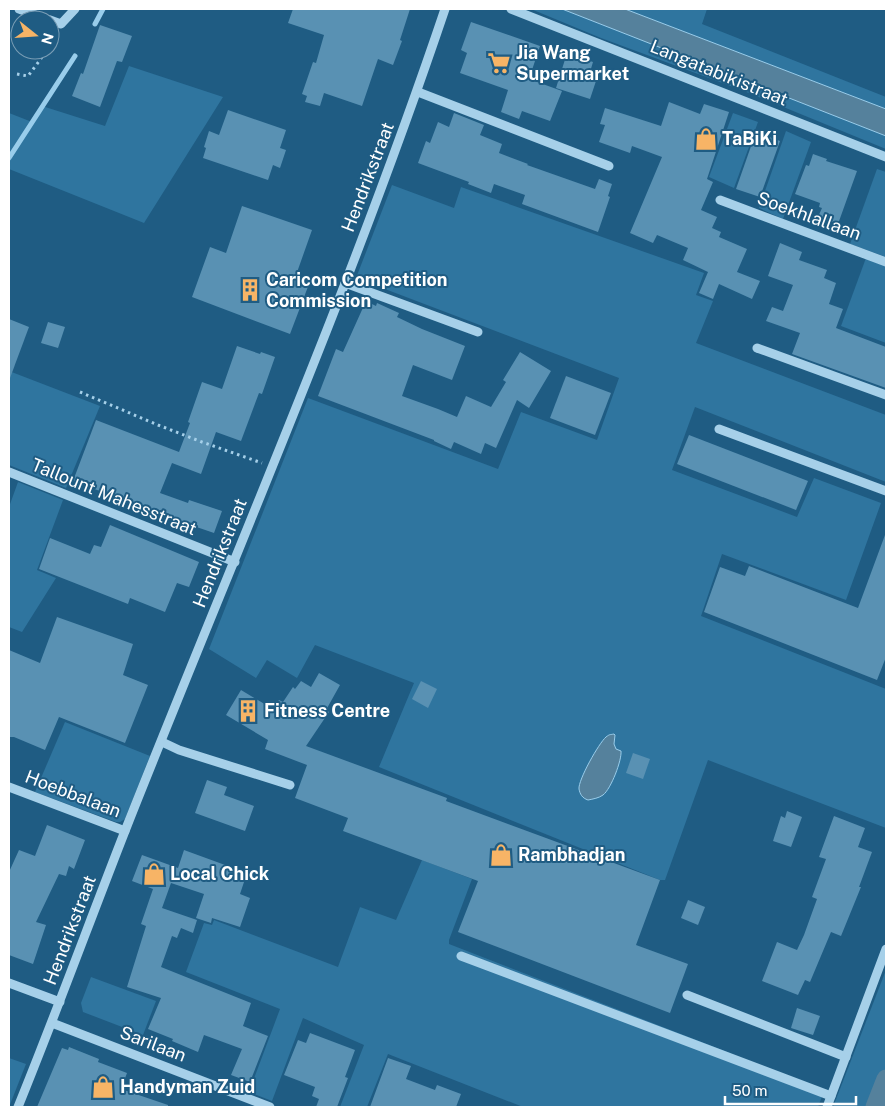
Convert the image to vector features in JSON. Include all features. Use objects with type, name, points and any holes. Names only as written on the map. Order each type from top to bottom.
[{"type":"street","points":[[60,24],[75,9]]},
{"type":"street","name":"Hendrikstraat","points":[[18,1107],[125,831],[235,562],[366,230],[418,92],[446,9]]},
{"type":"street","name":"Langatabikistraat","points":[[511,9],[886,156]]},
{"type":"street","points":[[418,92],[609,166]]},
{"type":"street","name":"Soekhlallaan","points":[[720,200],[886,262]]},
{"type":"street","points":[[345,283],[478,332]]},
{"type":"street","points":[[757,348],[886,396]]},
{"type":"street","points":[[719,429],[886,491]]},
{"type":"street","name":"Tallount Mahesstraat","points":[[9,472],[235,562]]},
{"type":"street","points":[[162,742],[179,750],[290,785]]},
{"type":"street","name":"Hoebbalaan","points":[[9,787],[125,831]]},
{"type":"street","points":[[827,1107],[886,948]]},
{"type":"street","points":[[461,956],[831,1096]]},
{"type":"street","points":[[9,983],[60,1002]]},
{"type":"street","points":[[687,995],[846,1057]]},
{"type":"street","name":"Sarilaan","points":[[52,1023],[270,1107]]},
{"type":"path","points":[[17,74],[28,76],[40,60]]},
{"type":"path","points":[[80,392],[202,442],[272,466]]},
{"type":"shaded area","points":[[531,9],[562,9],[886,136],[886,149],[744,91],[601,38]]},
{"type":"shaded area","points":[[562,9],[625,9],[886,109],[886,136]]},
{"type":"shaded area","points":[[625,9],[707,9],[702,24],[886,97],[886,109]]},
{"type":"shaded area","points":[[129,66],[223,97],[144,223],[9,169],[9,113],[32,122],[42,106],[105,126]]},
{"type":"shaded area","points":[[733,113],[758,122],[734,188],[709,177]]},
{"type":"shaded area","points":[[786,131],[811,142],[783,219],[759,208]]},
{"type":"shaded area","points":[[877,169],[886,172],[886,257],[850,244]]},
{"type":"shaded area","points":[[392,185],[454,208],[461,187],[704,273],[696,295],[713,301],[696,343],[886,415],[886,482],[695,407],[672,470],[797,517],[814,478],[881,503],[846,600],[722,554],[701,616],[886,689],[886,828],[708,760],[665,880],[660,880],[379,767],[414,683],[315,645],[297,678],[267,660],[256,678],[209,649],[308,398],[498,469],[521,412],[597,440],[619,378],[356,278]]},
{"type":"shaded area","points":[[866,258],[886,266],[886,343],[841,326]]},
{"type":"shaded area","points":[[9,371],[100,406],[66,488],[9,465]]},
{"type":"shaded area","points":[[18,482],[63,500],[37,570],[56,578],[22,632],[9,627],[9,507]]},
{"type":"shaded area","points":[[65,722],[150,756],[125,819],[120,822],[35,792]]},
{"type":"shaded area","points":[[614,734],[616,749],[621,751],[620,761],[615,774],[603,795],[588,800],[580,793],[579,789],[582,778],[599,746],[608,735]]},
{"type":"shaded area","points":[[422,860],[472,879],[449,944],[824,1091],[818,1107],[523,1107],[388,1054],[367,1107],[340,1107],[364,1045],[303,1018],[272,1101],[249,1092],[280,1009],[186,972],[204,923],[212,925],[214,920],[338,967],[360,907],[396,920]]},
{"type":"shaded area","points":[[886,970],[886,1107],[833,1107]]},
{"type":"shaded area","points":[[91,977],[156,1001],[143,1035],[83,1012],[81,1003]]},
{"type":"shaded area","points":[[9,1058],[26,1064],[9,1107]]},
{"type":"building","points":[[293,9],[410,9],[400,40],[402,41],[393,65],[378,59],[362,106],[324,93],[320,106],[305,102],[307,96],[302,94],[313,62],[316,63],[324,35],[288,23]]},
{"type":"building","name":"Jia Wang Supermarket","points":[[471,22],[540,46],[529,79],[562,91],[550,121],[522,111],[519,119],[501,112],[508,90],[460,73],[467,53],[461,50]]},
{"type":"building","points":[[100,25],[132,36],[122,62],[117,61],[100,107],[72,96],[81,73],[83,74]]},
{"type":"building","points":[[568,50],[585,55],[584,59],[593,62],[590,72],[598,75],[590,99],[556,88]]},
{"type":"building","points":[[669,102],[700,114],[704,104],[729,112],[707,179],[713,182],[701,210],[717,217],[712,228],[721,232],[719,237],[747,249],[737,272],[760,281],[752,299],[719,284],[713,299],[699,293],[708,272],[683,260],[688,248],[657,235],[653,243],[630,233],[662,157],[632,146],[630,153],[599,142],[605,125],[600,124],[605,108],[661,126]]},
{"type":"building","points":[[228,110],[286,130],[280,148],[286,150],[280,168],[273,165],[268,180],[203,158],[209,131],[219,135]]},
{"type":"building","points":[[454,113],[484,125],[480,135],[502,144],[499,153],[595,189],[599,179],[612,184],[608,196],[610,197],[598,232],[522,204],[525,195],[494,184],[491,193],[468,184],[469,182],[418,163],[426,141],[430,143],[438,122],[449,127]]},
{"type":"building","points":[[756,132],[780,141],[760,197],[736,189]]},
{"type":"building","points":[[813,154],[827,159],[826,161],[857,171],[838,224],[818,217],[822,208],[819,207],[820,203],[795,194],[806,165],[809,166]]},
{"type":"building","name":"Caricom Competition Commission","points":[[242,206],[312,230],[295,278],[309,284],[290,334],[192,297],[210,247],[226,253]]},
{"type":"building","points":[[780,243],[802,252],[799,260],[827,270],[824,278],[836,283],[829,304],[843,309],[836,328],[886,347],[886,388],[792,354],[800,333],[766,321],[772,307],[783,311],[793,285],[768,276]]},
{"type":"building","points":[[366,301],[376,306],[377,303],[399,313],[397,317],[465,346],[452,380],[413,365],[402,396],[457,417],[466,396],[491,407],[506,382],[503,380],[520,352],[551,371],[529,408],[517,400],[496,448],[485,443],[481,454],[454,442],[451,449],[434,440],[318,396],[336,349],[343,352]]},
{"type":"building","points":[[9,319],[29,327],[10,378],[9,377]]},
{"type":"building","points":[[48,322],[65,327],[58,348],[41,343]]},
{"type":"building","points":[[237,346],[275,357],[262,394],[259,393],[241,441],[216,432],[201,474],[172,463],[160,493],[188,503],[189,500],[222,511],[214,533],[155,514],[156,512],[73,481],[96,420],[179,452],[202,382],[222,389]]},
{"type":"building","points":[[566,376],[611,393],[595,435],[550,418]]},
{"type":"building","points":[[689,435],[808,481],[796,510],[677,464]]},
{"type":"building","points":[[110,525],[199,562],[189,587],[177,583],[165,612],[130,598],[128,604],[39,569],[50,538],[90,554],[94,545],[101,547]]},
{"type":"building","points":[[885,535],[886,657],[877,680],[704,612],[720,567],[745,576],[749,566],[858,608]]},
{"type":"building","points":[[57,617],[133,644],[123,675],[148,685],[125,743],[59,717],[45,750],[14,737],[9,737],[9,650],[40,663]]},
{"type":"building","points":[[319,673],[340,685],[326,710],[329,712],[306,746],[447,798],[446,801],[660,880],[636,945],[688,964],[670,1013],[458,932],[478,881],[343,831],[348,818],[295,798],[307,765],[265,749],[268,740],[226,715],[241,690],[273,709],[279,700],[283,702],[293,687],[295,689],[301,681],[311,687]]},
{"type":"building","points":[[421,681],[437,689],[428,708],[412,699]]},
{"type":"building","points":[[633,753],[650,759],[643,779],[626,773]]},
{"type":"building","points":[[207,780],[227,787],[224,795],[254,806],[245,831],[195,813]]},
{"type":"building","points":[[787,811],[802,817],[791,847],[773,841],[781,816],[785,818]]},
{"type":"building","points":[[834,816],[865,828],[858,847],[872,852],[859,887],[861,887],[841,936],[831,932],[810,982],[805,980],[798,995],[762,981],[777,942],[797,950],[804,935],[817,899],[812,897],[826,859],[819,857]]},
{"type":"building","points":[[47,825],[85,840],[74,869],[69,866],[66,876],[59,874],[36,922],[46,925],[33,964],[9,955],[9,872],[19,850],[35,856]]},
{"type":"building","points":[[184,850],[247,873],[240,894],[250,898],[240,927],[212,918],[211,923],[196,918],[204,894],[171,883],[162,908],[197,920],[193,933],[181,928],[177,938],[172,936],[161,967],[251,1003],[243,1026],[268,1036],[250,1082],[231,1075],[242,1049],[204,1035],[198,1052],[148,1029],[161,998],[127,987],[146,926],[141,924],[153,889],[132,881],[142,855],[178,868]]},
{"type":"building","points":[[688,900],[705,907],[698,925],[681,918]]},
{"type":"building","points":[[797,1008],[820,1016],[813,1035],[791,1028]]},
{"type":"building","points":[[310,1033],[355,1050],[345,1077],[348,1078],[337,1107],[316,1107],[319,1099],[312,1096],[315,1087],[284,1075],[298,1040],[306,1043]]},
{"type":"building","points":[[69,1047],[99,1059],[98,1062],[127,1073],[121,1089],[168,1105],[168,1107],[37,1107],[62,1048],[68,1050]]},
{"type":"building","points":[[388,1058],[411,1066],[406,1079],[435,1090],[437,1085],[461,1094],[456,1107],[370,1107]]},
{"type":"waterway","points":[[95,24],[103,9]]},
{"type":"waterway","points":[[9,158],[75,56]]},
{"type":"waterway","points":[[875,1107],[886,1079]]},
{"type":"place","name":"Jia Wang Supermarket","points":[[499,63]]},
{"type":"place","name":"TaBiKi","points":[[706,139]]},
{"type":"place","name":"Caricom Competition Commission","points":[[250,290]]},
{"type":"place","name":"Fitness Centre","points":[[248,711]]},
{"type":"place","name":"Rambhadjan","points":[[501,855]]},
{"type":"place","name":"Local Chick","points":[[154,874]]},
{"type":"place","name":"Handyman Zuid","points":[[103,1087]]}]
